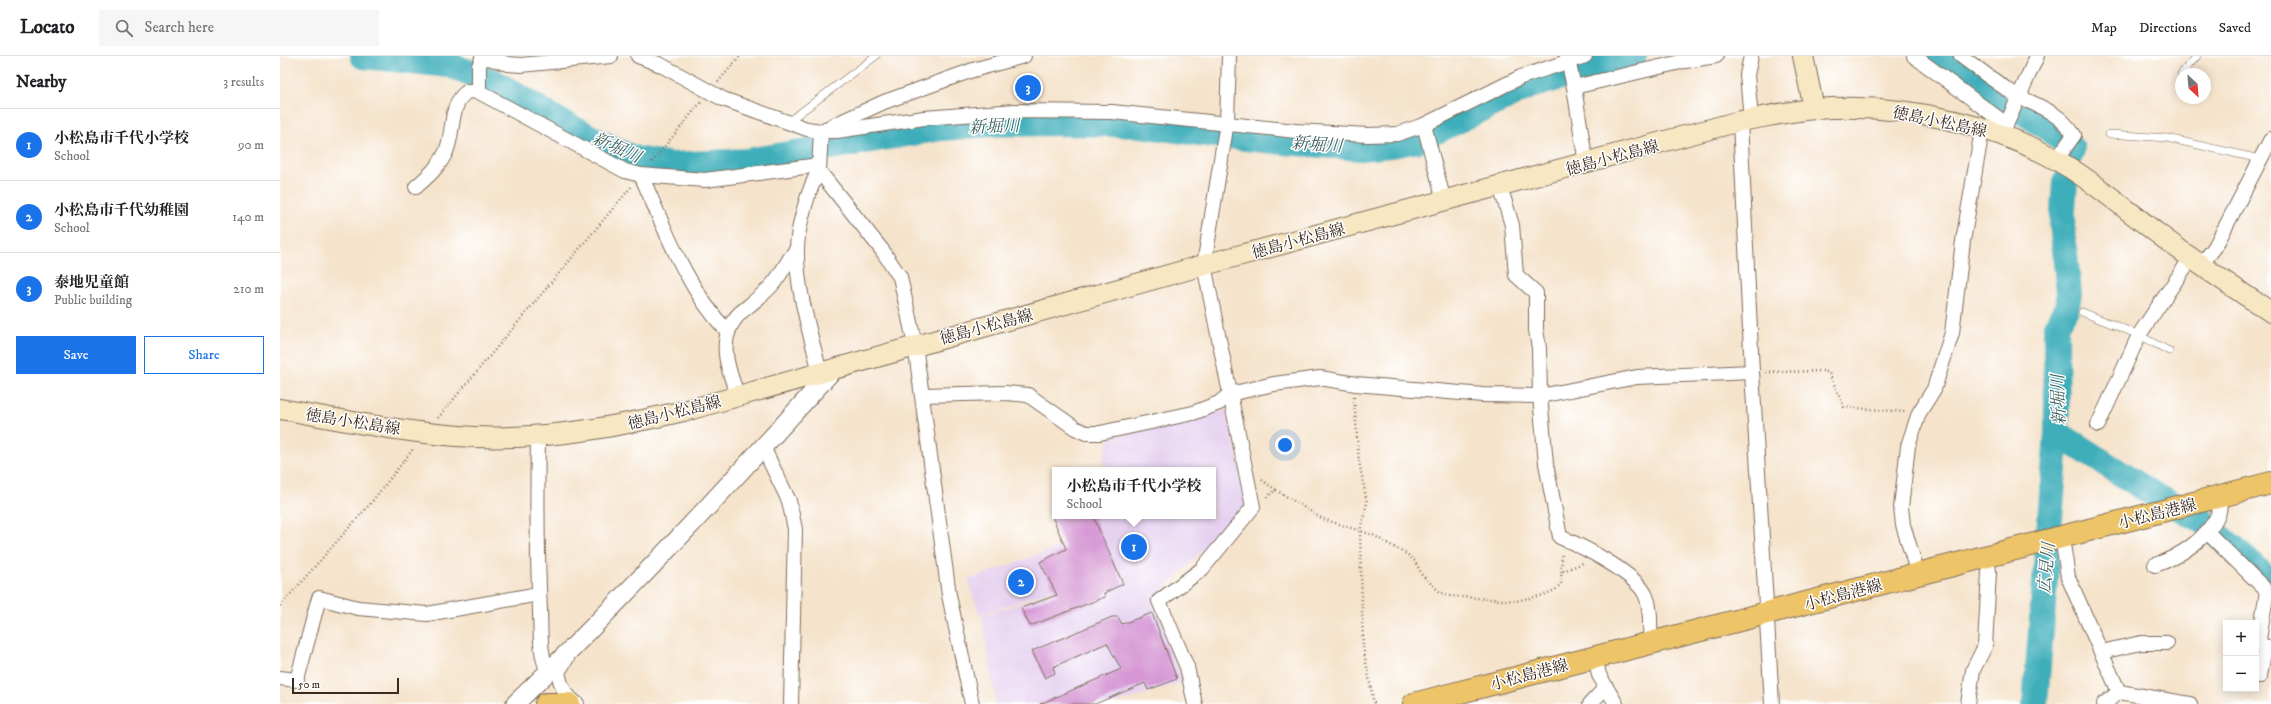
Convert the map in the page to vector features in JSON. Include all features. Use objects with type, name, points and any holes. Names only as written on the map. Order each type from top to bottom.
[{"type":"main road","points":[[1803,56],[1814,109]]},
{"type":"main road","name":"徳島小松島線","points":[[280,409],[426,433],[475,437],[538,436],[574,433],[639,421],[738,396],[1204,265],[1746,120],[1814,109],[1889,109],[1938,118],[1982,130],[2006,126],[2030,146],[2064,150],[2083,176],[2196,262],[2271,312]]},
{"type":"main road","name":"小松島港線","points":[[1414,704],[1651,642],[1768,614],[2271,483]]},
{"type":"main road","points":[[546,704],[569,704]]},
{"type":"street","points":[[479,90],[482,59],[522,66],[610,56]]},
{"type":"street","points":[[638,56],[661,65],[710,92],[742,106],[789,121],[820,134],[924,118],[1015,110],[1112,112],[1226,125],[1368,135],[1397,134],[1425,127],[1521,77],[1585,56]]},
{"type":"street","points":[[820,134],[884,102],[973,70],[1024,56]]},
{"type":"street","points":[[1195,704],[1187,667],[1158,601],[1202,569],[1253,507],[1204,265],[1226,125],[1229,56]]},
{"type":"street","points":[[1574,84],[1685,58],[1716,56]]},
{"type":"street","points":[[1751,56],[1747,75],[1746,120],[1752,372],[1768,614],[1772,704]]},
{"type":"street","points":[[1914,56],[2006,126],[2017,98],[2037,56]]},
{"type":"street","points":[[1961,56],[2017,98],[2047,109],[2059,118],[2074,135],[2064,150]]},
{"type":"street","points":[[1568,61],[1574,84],[1586,164]]},
{"type":"street","points":[[416,187],[436,168],[446,152],[458,99],[468,91],[479,90],[625,171],[641,175],[705,180],[819,165]]},
{"type":"street","points":[[1425,127],[1444,201]]},
{"type":"street","points":[[1918,574],[1903,525],[1901,507],[1908,446],[1919,413],[1934,389],[1952,334],[1963,241],[1982,130]]},
{"type":"street","points":[[515,704],[572,650],[763,447],[826,371],[800,285],[797,249],[808,197],[819,165],[820,134]]},
{"type":"street","points":[[2098,425],[2139,336],[2196,262],[2215,247],[2271,139]]},
{"type":"street","points":[[819,165],[882,250],[900,278],[915,345],[949,595],[972,704]]},
{"type":"street","points":[[641,175],[690,280],[715,318],[727,330]]},
{"type":"street","points":[[1500,186],[1512,225],[1516,275],[1536,293],[1536,330],[1540,348],[1540,396],[1546,464],[1560,537],[1583,546],[1597,557],[1614,565],[1646,595],[1649,607],[1648,626],[1651,642]]},
{"type":"street","points":[[738,396],[729,372],[725,342],[727,330],[739,315],[772,285],[797,249]]},
{"type":"street","points":[[922,395],[1006,393],[1028,395],[1075,428],[1086,433],[1100,433],[1193,412],[1218,403],[1230,394],[1274,384],[1320,378],[1356,384],[1483,395],[1540,396],[1637,378],[1752,372]]},
{"type":"street","points":[[538,436],[536,500],[539,594],[543,660],[548,672]]},
{"type":"street","points":[[763,447],[789,501],[795,529],[791,704]]},
{"type":"street","points":[[2155,565],[2185,551],[2207,532],[2219,514],[2221,497]]},
{"type":"street","points":[[2207,532],[2267,591],[2259,633]]},
{"type":"street","points":[[2053,539],[2068,577],[2119,692]]},
{"type":"street","points":[[1968,704],[1973,670],[1985,646],[1989,572],[1987,556]]},
{"type":"street","points":[[280,678],[297,680],[319,598],[358,608],[427,614],[539,594]]},
{"type":"street","points":[[2101,652],[2141,643],[2167,643]]},
{"type":"street","points":[[2259,644],[2265,646],[2260,676]]},
{"type":"street","points":[[572,650],[558,672],[560,685],[566,696],[577,704]]},
{"type":"street","points":[[1595,657],[1599,675],[1616,704]]},
{"type":"street","points":[[1590,704],[1606,687]]},
{"type":"street","points":[[2104,704],[2119,692],[2190,704]]},
{"type":"lane","points":[[789,121],[876,56]]},
{"type":"lane","points":[[2186,68],[2197,56]]},
{"type":"lane","points":[[2108,134],[2166,138],[2260,158]]},
{"type":"lane","points":[[2082,312],[2139,336],[2169,351]]},
{"type":"path","points":[[657,156],[740,56]]},
{"type":"path","points":[[437,420],[641,175]]},
{"type":"path","points":[[1752,372],[1824,371],[1829,373],[1844,406],[1919,413]]},
{"type":"path","points":[[1356,384],[1354,394],[1359,462],[1367,503],[1360,532],[1363,647],[1374,704]]},
{"type":"path","points":[[280,606],[370,504],[414,447]]},
{"type":"path","points":[[1276,490],[1323,519],[1360,532],[1373,534],[1408,555],[1431,584],[1440,592],[1450,596],[1516,601],[1544,595],[1555,590],[1560,584],[1563,571],[1560,537]]},
{"type":"path","points":[[1563,571],[1597,557]]},
{"type":"shaded area","points":[[1227,410],[1248,504],[1154,600],[1183,682],[1114,704],[996,704],[982,616],[1077,584],[1046,509],[1052,506],[1052,519],[1216,519],[1216,467],[1105,467],[1102,460],[1110,437]]},
{"type":"shaded area","points":[[1059,547],[1074,583],[979,615],[968,580]]},
{"type":"building","points":[[1053,519],[1094,519],[1123,584],[1104,593],[1105,597],[1030,626],[1021,608],[1057,595],[1040,562],[1066,549]]},
{"type":"building","points":[[1152,613],[1177,679],[1148,690],[1145,683],[1095,704],[1040,704],[1121,669],[1107,643],[1053,667],[1055,673],[1045,678],[1032,651],[1112,617],[1118,617],[1122,624]]},
{"type":"waterway","name":"新堀川","points":[[363,56],[450,65],[494,82],[559,121],[624,154],[636,159],[672,165],[747,161],[942,128],[990,124],[1082,123],[1140,125],[1284,142],[1361,148],[1392,145],[1418,140],[1530,86],[1634,56]]},
{"type":"waterway","name":"新堀川","points":[[1937,56],[1985,90],[2047,128],[2072,149],[2071,154]]},
{"type":"waterway","name":"広見川","points":[[2035,704],[2057,433],[2056,327],[2067,307],[2069,293],[2062,224],[2065,182]]},
{"type":"waterway","name":"新堀川","points":[[2057,433],[2153,494],[2202,520],[2271,582]]},
{"type":"place","name":"泰地児童館","points":[[1028,88]]},
{"type":"place","name":"小松島市千代小学校","points":[[1134,547]]},
{"type":"place","name":"小松島市千代幼稚園","points":[[1021,582]]}]
